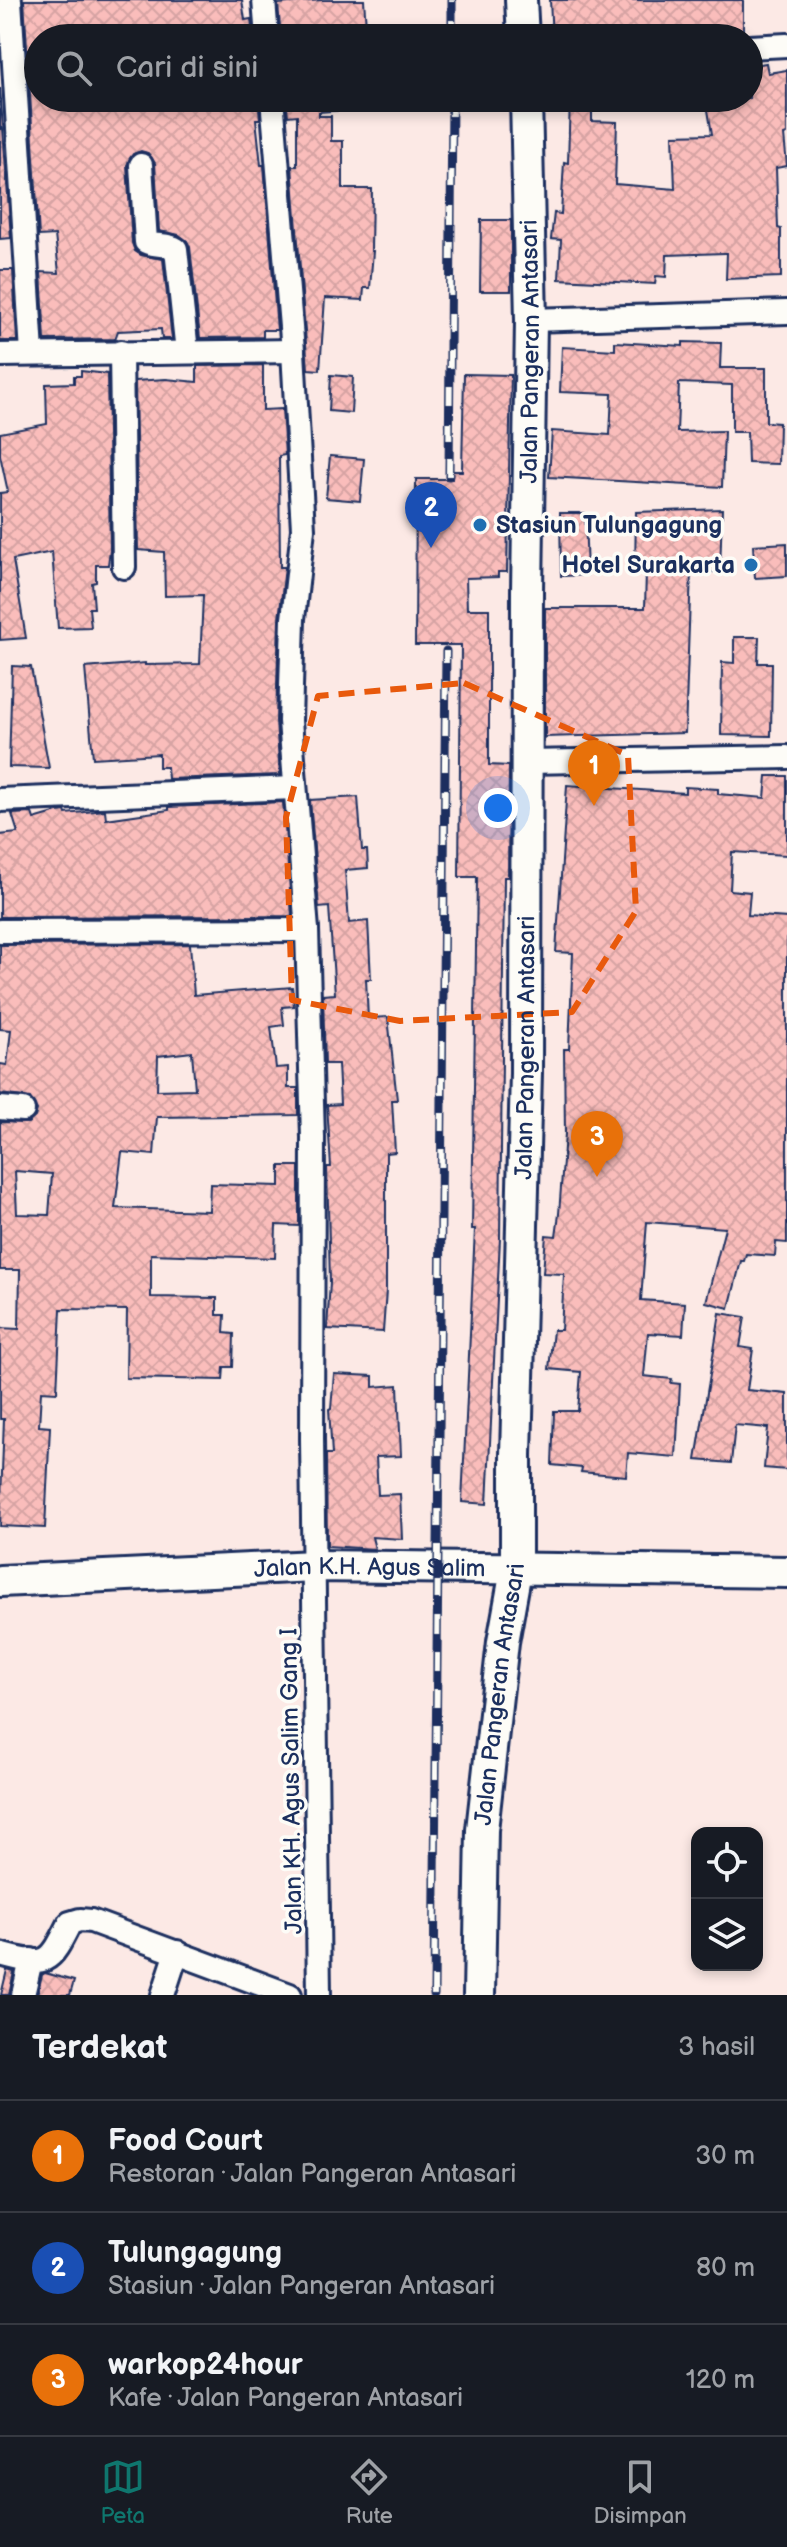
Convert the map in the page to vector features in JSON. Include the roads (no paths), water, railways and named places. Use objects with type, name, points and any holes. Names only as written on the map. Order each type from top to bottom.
[{"type":"main road","points":[[521,0],[522,24]]},
{"type":"main road","name":"Jalan Pangeran Antasari","points":[[479,1995],[482,1830],[503,1642],[516,1570],[526,1073],[531,320],[526,112]]},
{"type":"main road","name":"Jalan K.H. Agus Salim","points":[[0,1581],[315,1566],[787,1572]]},
{"type":"street","points":[[10,0],[32,353]]},
{"type":"street","points":[[264,0],[266,24]]},
{"type":"street","points":[[763,46],[787,45]]},
{"type":"street","name":"Jalan KH. Agus Salim Gang I","points":[[273,112],[293,351],[303,529],[293,619],[290,721],[307,930],[313,1138],[312,1439],[319,1995]]},
{"type":"street","points":[[141,165],[146,242],[176,249],[187,352]]},
{"type":"street","points":[[531,320],[787,312]]},
{"type":"street","points":[[0,355],[293,351]]},
{"type":"street","points":[[121,352],[124,567]]},
{"type":"street","points":[[528,762],[787,757]]},
{"type":"street","points":[[0,800],[294,788]]},
{"type":"street","points":[[0,931],[307,930]]},
{"type":"street","points":[[0,1108],[23,1110]]},
{"type":"street","points":[[0,1954],[31,1960],[49,1959],[55,1954],[70,1923],[80,1920],[107,1926],[290,1995]]},
{"type":"street","points":[[163,1995],[177,1952]]},
{"type":"street","points":[[23,1995],[31,1960]]},
{"type":"railway","points":[[452,0],[452,24]]},
{"type":"railway","points":[[449,476],[452,112]]},
{"type":"railway","points":[[434,1995],[446,651]]},
{"type":"place","name":"Stasiun Tulungagung","points":[[480,525]]},
{"type":"place","name":"Tulungagung","points":[[431,548]]},
{"type":"place","name":"Hotel Surakarta","points":[[751,565]]},
{"type":"place","name":"Food Court","points":[[594,806]]},
{"type":"place","name":"warkop24hour","points":[[597,1177]]}]
